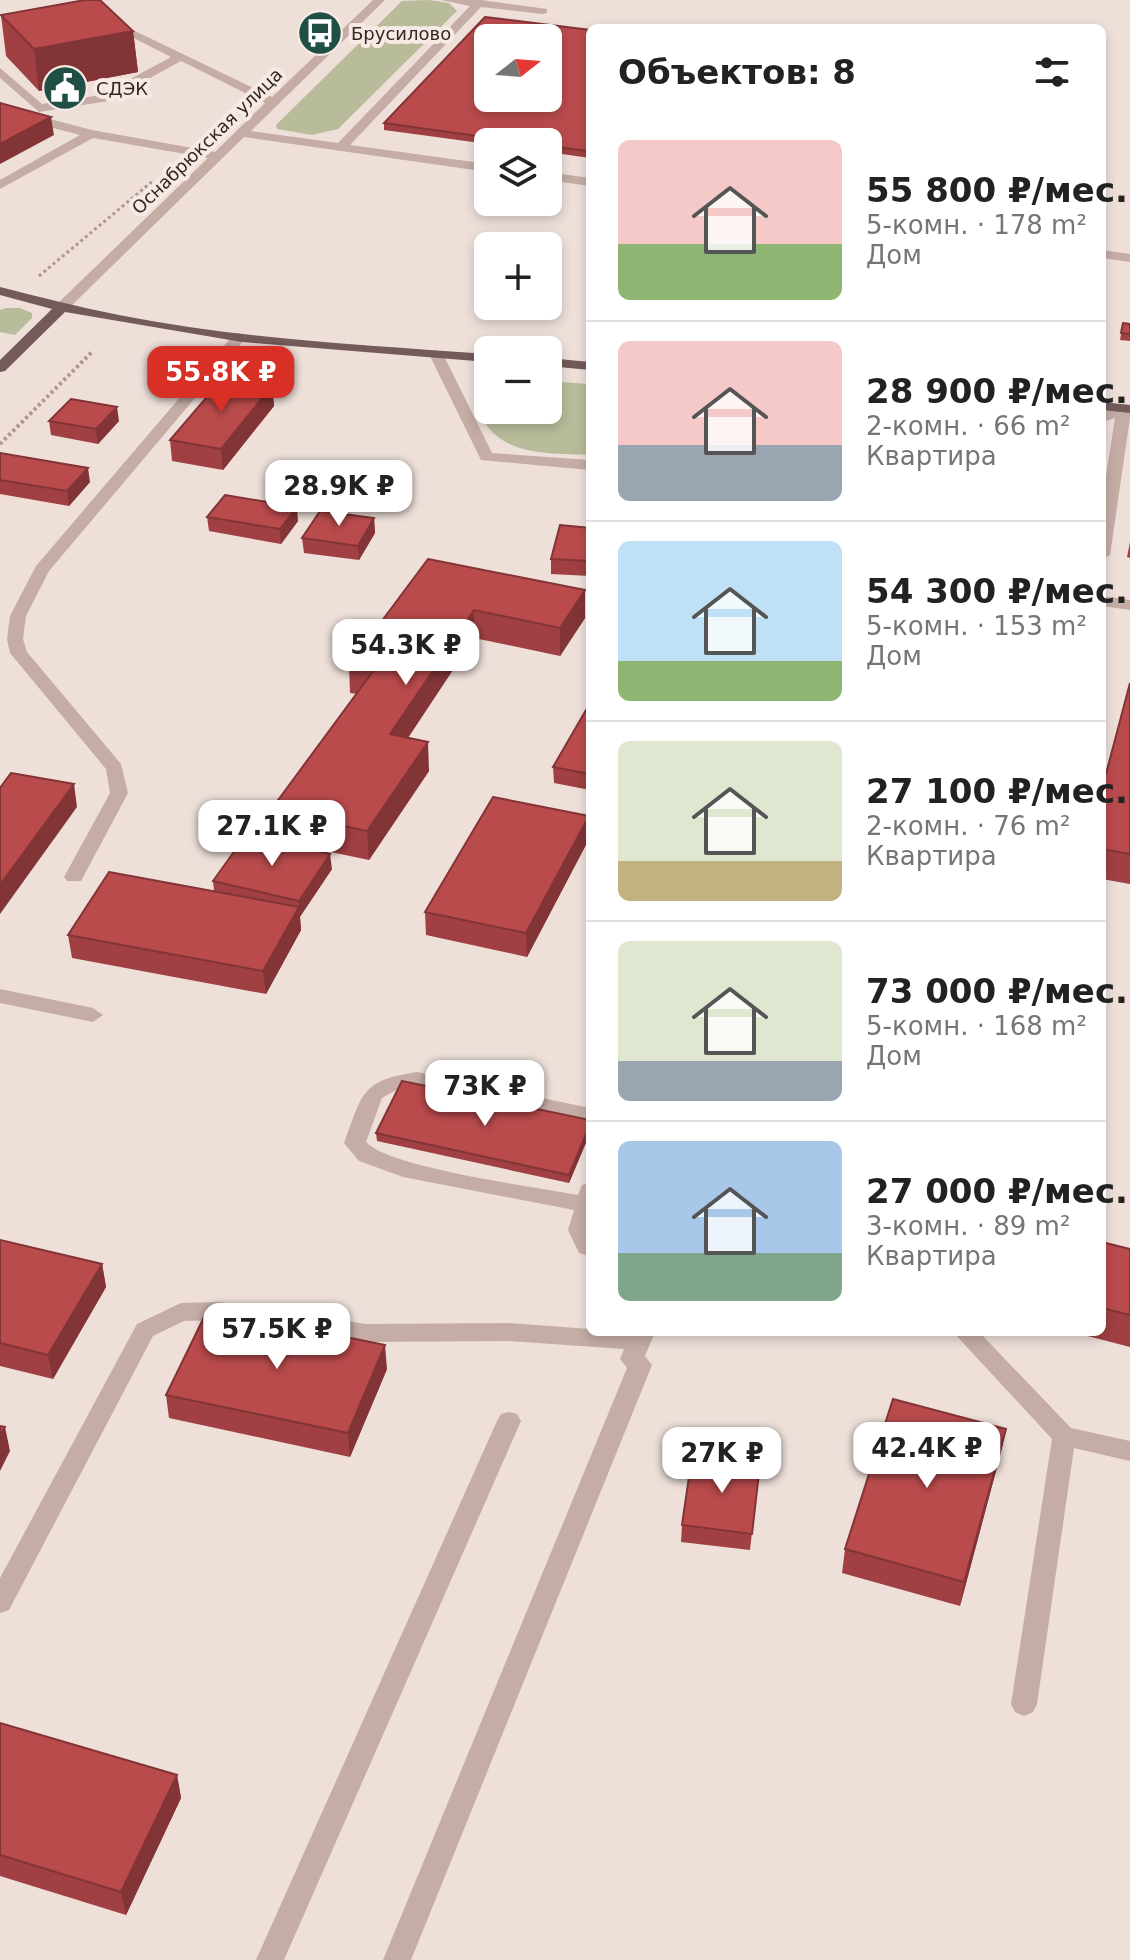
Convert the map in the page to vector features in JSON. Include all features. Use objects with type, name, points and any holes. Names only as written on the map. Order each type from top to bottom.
[{"type":"main road","points":[[0,291],[60,309],[239,337],[474,357]]},
{"type":"main road","points":[[0,368],[60,309]]},
{"type":"main road","points":[[562,363],[586,366]]},
{"type":"main road","points":[[1106,406],[1127,408]]},
{"type":"street","name":"Оснабрюкская улица","points":[[60,309],[379,0]]},
{"type":"street","points":[[447,0],[543,11]]},
{"type":"street","points":[[341,147],[479,3]]},
{"type":"street","points":[[98,20],[272,102]]},
{"type":"street","points":[[0,72],[39,108],[104,98],[178,58]]},
{"type":"street","points":[[0,110],[91,134],[216,156]]},
{"type":"street","points":[[240,133],[474,166]]},
{"type":"street","points":[[0,185],[91,134]]},
{"type":"street","points":[[562,178],[586,181]]},
{"type":"street","points":[[1106,255],[1130,258]]},
{"type":"street","points":[[74,877],[119,793],[115,768],[19,653],[15,639],[18,616],[42,569],[61,545],[239,337]]},
{"type":"street","points":[[436,354],[486,457],[586,465]]},
{"type":"street","points":[[1106,416],[1127,408]]},
{"type":"street","points":[[1106,531],[1127,408]]},
{"type":"street","points":[[1106,602],[1130,605]]},
{"type":"street","points":[[0,996],[93,1015]]},
{"type":"street","points":[[586,1114],[417,1079],[393,1083],[373,1094],[355,1143],[367,1156],[403,1169],[586,1197]]},
{"type":"street","points":[[586,1201],[579,1230],[586,1241]]},
{"type":"street","points":[[0,1602],[145,1330],[181,1312],[219,1311],[366,1333],[586,1335]]},
{"type":"street","points":[[397,1960],[640,1365],[632,1359],[641,1337],[615,1336]]},
{"type":"street","points":[[969,1336],[1064,1436],[1130,1451]]},
{"type":"street","points":[[270,1960],[509,1421]]},
{"type":"street","points":[[1024,1704],[1064,1436]]},
{"type":"path","points":[[0,444],[92,352]]},
{"type":"green space","points":[[402,1],[449,3],[457,11],[338,129],[312,135],[277,129],[276,125]]},
{"type":"green space","points":[[20,308],[32,313],[32,318],[15,335],[0,332],[0,310]]},
{"type":"green space","points":[[562,382],[586,384],[586,455],[531,451],[504,441],[486,424],[562,424]]},
{"type":"building","points":[[100,0],[133,31],[34,49],[1,15]]},
{"type":"building","points":[[485,17],[542,24],[478,24]]},
{"type":"building","points":[[562,27],[586,30],[586,151],[562,148],[562,128],[474,128],[474,135],[384,123],[474,29],[474,112],[562,112]]},
{"type":"building","points":[[0,103],[51,117],[0,144]]},
{"type":"building","points":[[1123,323],[1130,324],[1130,334],[1121,333]]},
{"type":"building","points":[[223,378],[272,386],[221,449],[170,440]]},
{"type":"building","points":[[71,399],[117,407],[96,429],[49,421]]},
{"type":"building","points":[[0,453],[88,468],[67,491],[0,480]]},
{"type":"building","points":[[225,495],[297,507],[280,529],[207,517]]},
{"type":"building","points":[[320,511],[374,518],[358,546],[302,538]]},
{"type":"building","points":[[560,525],[586,528],[586,561],[551,559]]},
{"type":"building","points":[[428,559],[585,590],[560,628],[474,610],[390,734],[428,742],[367,831],[270,811],[374,670],[349,665]]},
{"type":"building","points":[[1130,683],[1130,854],[1106,850],[1106,774]]},
{"type":"building","points":[[586,710],[586,773],[553,767]]},
{"type":"building","points":[[11,773],[74,784],[0,885],[0,788]]},
{"type":"building","points":[[493,797],[586,815],[586,822],[526,933],[425,912]]},
{"type":"building","points":[[246,835],[330,854],[299,901],[213,881]]},
{"type":"building","points":[[109,872],[299,907],[263,971],[68,935]]},
{"type":"building","points":[[402,1081],[586,1119],[586,1135],[569,1175],[376,1133]]},
{"type":"building","points":[[0,1240],[102,1264],[48,1355],[0,1343]]},
{"type":"building","points":[[1106,1243],[1130,1249],[1130,1315],[1106,1309]]},
{"type":"building","points":[[208,1309],[385,1345],[348,1433],[166,1395]]},
{"type":"building","points":[[893,1399],[1006,1429],[964,1582],[845,1549]]},
{"type":"building","points":[[692,1456],[760,1464],[752,1534],[682,1525]]},
{"type":"building","points":[[0,1723],[177,1775],[121,1892],[0,1855]]},
{"type":"place","name":"Брусилово","points":[[320,33]]},
{"type":"place","name":"СДЭК","points":[[65,88]]}]
